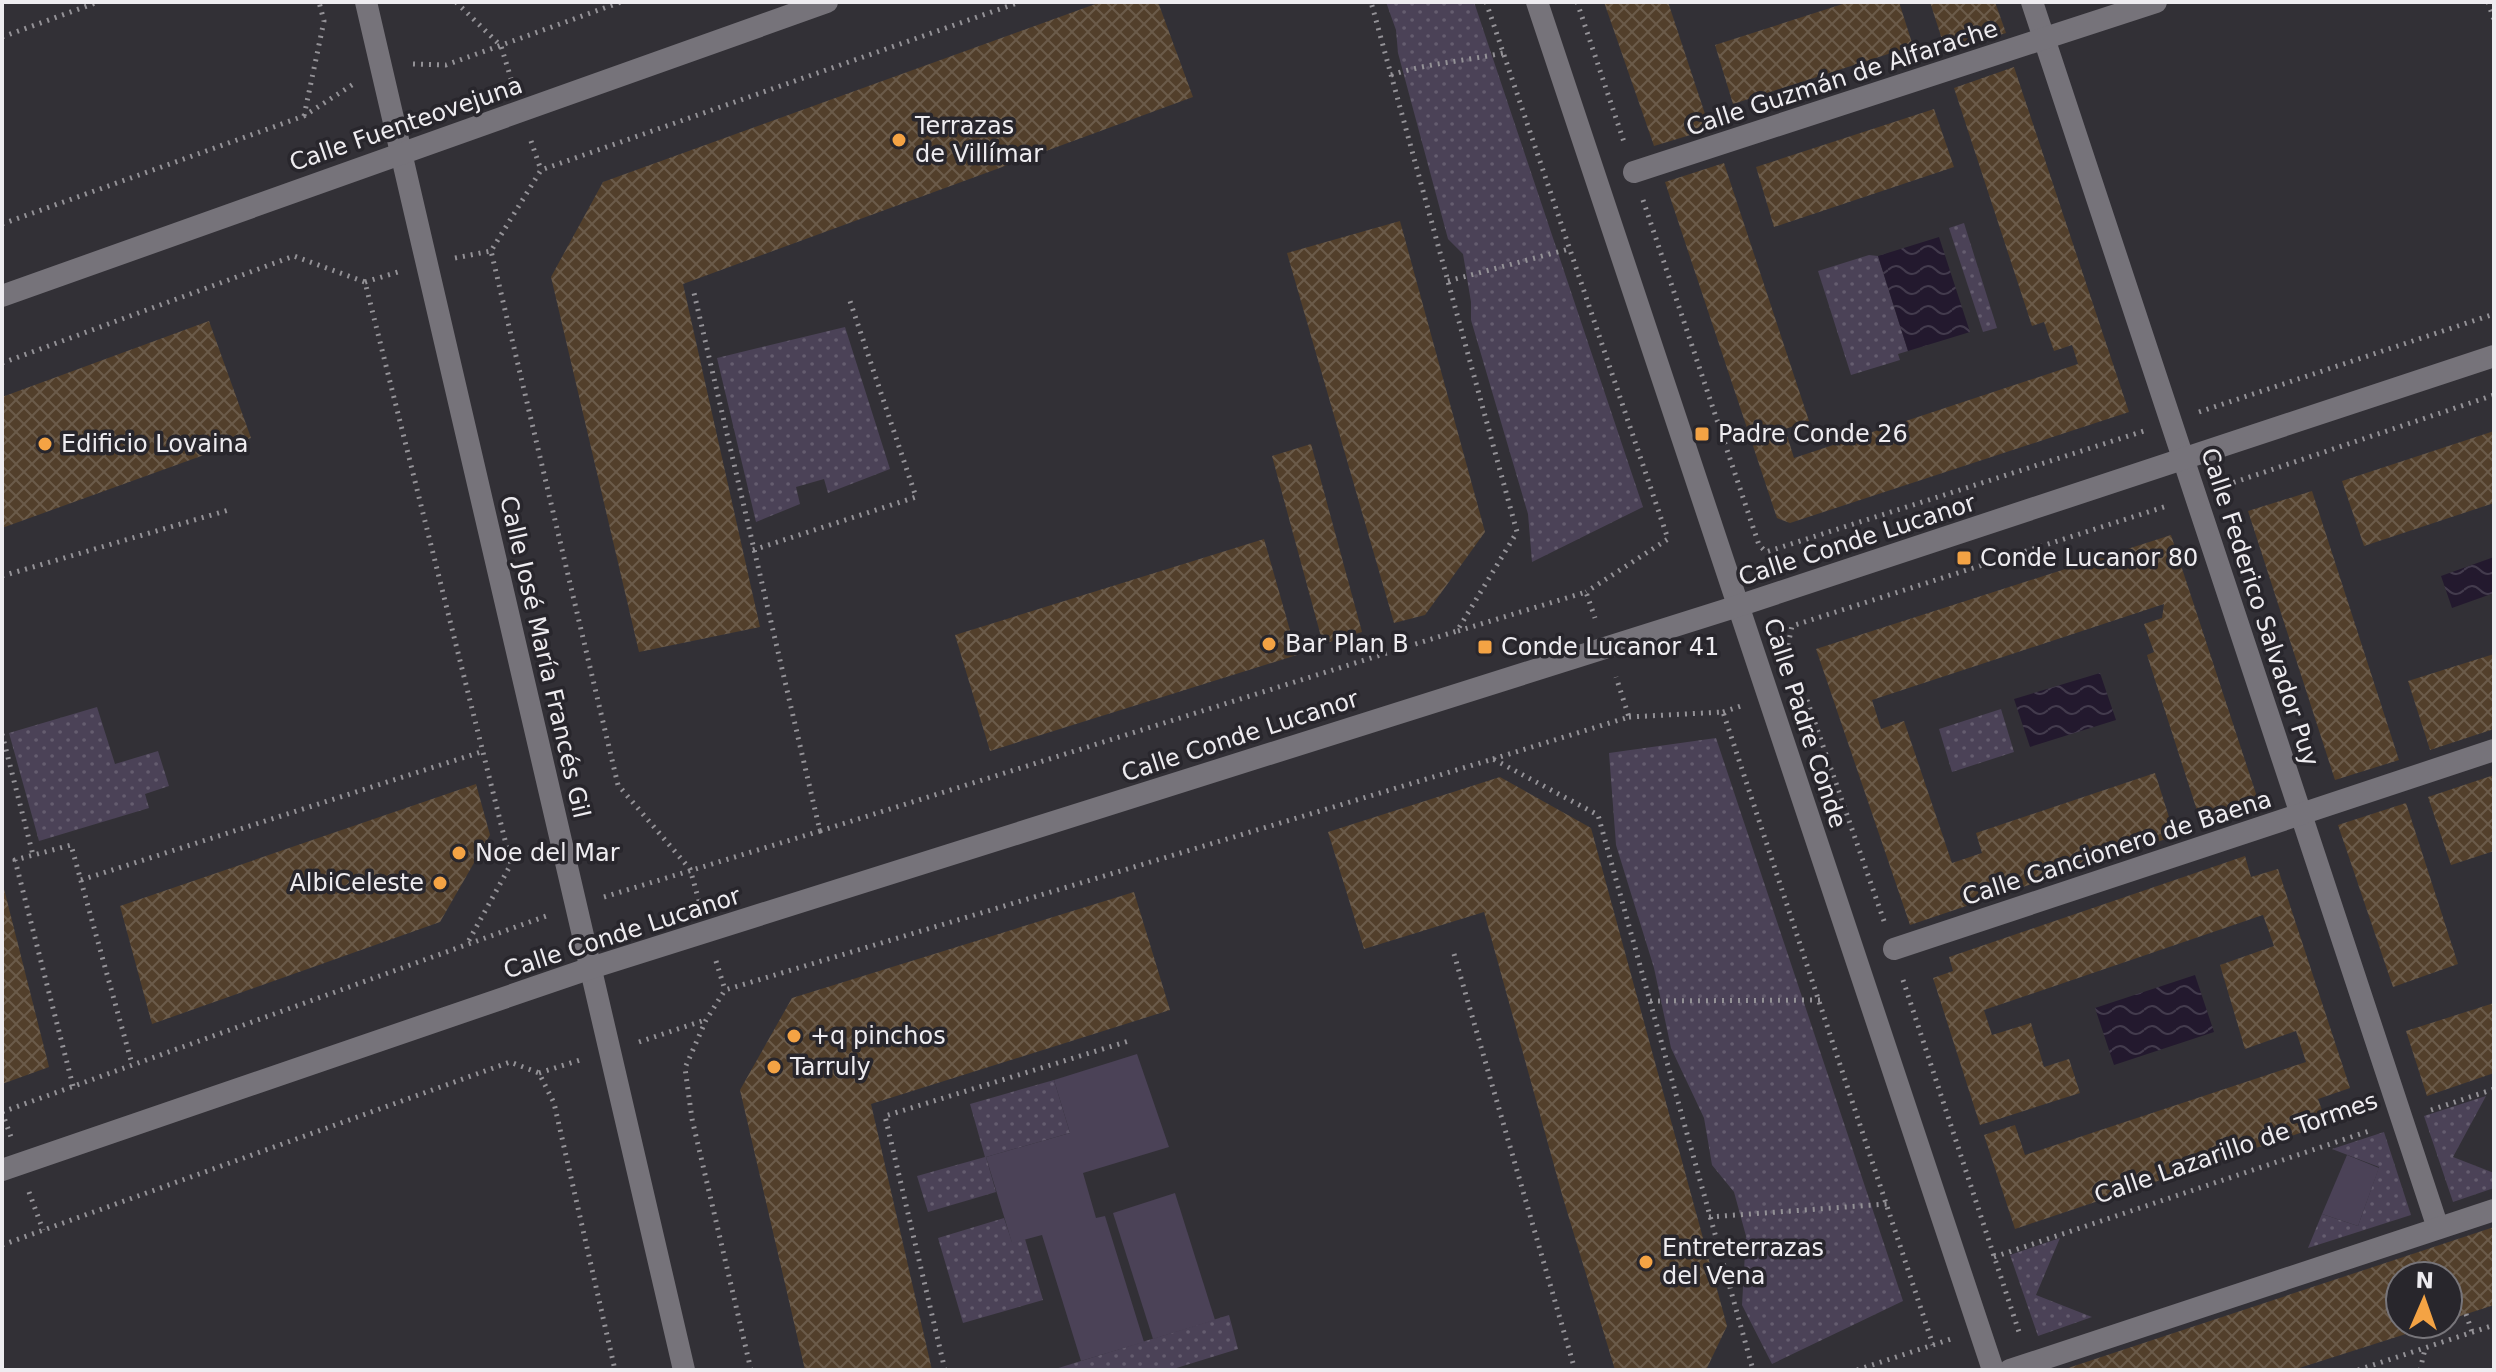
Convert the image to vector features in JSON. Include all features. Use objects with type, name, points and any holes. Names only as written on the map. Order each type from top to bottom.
[{"type":"street","name":"Calle José María Francés Gil","points":[[366,2],[684,1370]]},
{"type":"street","name":"Calle Fuenteovejuna","points":[[2,296],[827,2]]},
{"type":"street","name":"Calle Padre Conde","points":[[1537,2],[1993,1370]]},
{"type":"street","name":"Calle Federico Salvador Puy","points":[[2032,2],[2438,1228]]},
{"type":"street","name":"Calle Guzmán de Alfarache","points":[[1634,172],[2156,2]]},
{"type":"street","name":"Calle Conde Lucanor","points":[[2,1170],[591,968],[1738,606],[2494,356]]},
{"type":"street","name":"Calle Cancionero de Baena","points":[[1894,949],[2494,750]]},
{"type":"street","points":[[2020,1367],[2494,1210]]},
{"type":"path","points":[[2,37],[98,2]]},
{"type":"path","points":[[304,116],[324,21],[319,2]]},
{"type":"path","points":[[456,2],[501,46]]},
{"type":"path","points":[[2,224],[304,116],[363,78],[414,64],[446,65],[621,2]]},
{"type":"path","points":[[690,869],[618,785],[491,251],[541,170],[1020,2]]},
{"type":"path","points":[[820,831],[1457,631],[1517,532],[1371,2]]},
{"type":"path","points":[[1486,2],[1668,539],[1586,592]]},
{"type":"path","points":[[1577,2],[1759,545],[1766,552],[2494,314]]},
{"type":"path","points":[[2488,2],[2494,20]]},
{"type":"path","points":[[1391,75],[1423,64],[1464,62],[1503,53]]},
{"type":"path","points":[[1448,281],[1569,249]]},
{"type":"path","points":[[2,363],[294,256],[365,282],[511,864],[468,943]]},
{"type":"path","points":[[753,550],[916,497],[850,301]]},
{"type":"path","points":[[1792,657],[1787,642],[1792,626],[2494,395]]},
{"type":"path","points":[[2,576],[232,509]]},
{"type":"path","points":[[1802,686],[1894,949],[2014,1317],[2020,1367]]},
{"type":"path","points":[[1629,717],[1723,712],[1933,1345]]},
{"type":"path","points":[[2,734],[33,855]]},
{"type":"path","points":[[81,880],[481,752]]},
{"type":"path","points":[[751,1370],[692,1119],[685,1068],[706,1020],[725,990],[1493,759],[1598,815],[1753,1370]]},
{"type":"path","points":[[73,1086],[15,860],[71,845],[132,1064]]},
{"type":"path","points":[[1454,954],[1575,1370]]},
{"type":"path","points":[[1650,1001],[1821,1000]]},
{"type":"path","points":[[945,1370],[885,1116],[1132,1040]]},
{"type":"path","points":[[2,1245],[510,1062],[539,1073],[554,1103],[615,1370]]},
{"type":"path","name":"Calle Lazarillo de Tormes","points":[[1994,1257],[2494,1089]]},
{"type":"path","points":[[1709,1217],[1887,1204]]},
{"type":"path","points":[[2466,1314],[2472,1333]]},
{"type":"path","points":[[1857,1370],[2014,1317]]},
{"type":"path","points":[[2358,1370],[2494,1325]]},
{"type":"path","points":[[2420,1370],[2426,1348]]},
{"type":"shaded area","points":[[1386,2],[1474,2],[1643,507],[1532,562],[1528,514],[1471,320],[1463,254],[1448,239],[1398,53],[1396,30]]},
{"type":"shaded area","points":[[1964,223],[1997,328],[1983,332],[1949,228]]},
{"type":"shaded area","points":[[1869,255],[1878,256],[1908,351],[1898,354],[1900,360],[1851,375],[1818,271]]},
{"type":"shaded area","points":[[845,327],[890,469],[828,493],[824,479],[796,487],[800,504],[756,522],[717,358]]},
{"type":"shaded area","points":[[97,707],[115,764],[158,751],[169,786],[145,794],[149,808],[39,841],[9,733]]},
{"type":"shaded area","points":[[2001,709],[2014,752],[1952,772],[1939,729]]},
{"type":"shaded area","points":[[1716,738],[1903,1301],[1772,1364],[1742,1305],[1746,1236],[1734,1192],[1712,1165],[1704,1118],[1671,1048],[1654,968],[1616,845],[1609,753]]},
{"type":"shaded area","points":[[1137,1054],[1169,1147],[1083,1173],[1096,1218],[1105,1216],[1144,1342],[1081,1361],[1042,1235],[1012,1243],[986,1157],[1070,1133],[1054,1080]]},
{"type":"shaded area","points":[[1054,1080],[1070,1133],[986,1157],[996,1192],[928,1212],[917,1176],[985,1157],[970,1104]]},
{"type":"shaded area","points":[[2486,1096],[2453,1157],[2494,1173],[2494,1188],[2453,1202],[2424,1116]]},
{"type":"shaded area","points":[[2384,1132],[2411,1215],[2308,1248],[2322,1214],[2358,1226],[2379,1167],[2332,1149]]},
{"type":"shaded area","points":[[2347,1155],[2379,1168],[2358,1226],[2322,1214]]},
{"type":"shaded area","points":[[1175,1193],[1215,1320],[1153,1339],[1113,1213]]},
{"type":"shaded area","points":[[1004,1218],[1012,1242],[1025,1239],[1043,1300],[963,1323],[938,1238]]},
{"type":"shaded area","points":[[2060,1238],[2036,1295],[2092,1317],[2038,1336],[2010,1255]]},
{"type":"shaded area","points":[[1229,1315],[1238,1349],[1170,1370],[1052,1370]]},
{"type":"water","points":[[1939,237],[1970,332],[1908,351],[1878,256]]},
{"type":"water","points":[[2494,557],[2494,593],[2452,608],[2441,576]]},
{"type":"water","points":[[2100,673],[2116,720],[2030,747],[2014,699]]},
{"type":"water","points":[[2195,975],[2214,1032],[2114,1065],[2095,1008]]},
{"type":"building","name":"Terrazas de Villímar","points":[[1101,2],[1158,2],[1193,97],[683,284],[760,627],[639,652],[551,277],[603,182]]},
{"type":"building","points":[[1604,2],[1668,2],[1710,129],[1654,146]]},
{"type":"building","points":[[1849,2],[1899,2],[1913,46],[1733,104],[1715,45]]},
{"type":"building","points":[[1930,2],[1995,2],[2006,33],[1946,52]]},
{"type":"building","points":[[2014,67],[2129,412],[1790,523],[1777,518],[1665,182],[1724,163],[1809,421],[1785,429],[1794,458],[2078,364],[2072,345],[2054,351],[2044,322],[2032,326],[1954,88]]},
{"type":"building","points":[[1934,109],[1954,167],[1774,227],[1756,167]]},
{"type":"building","points":[[1400,221],[1485,532],[1425,615],[1394,623],[1287,253]]},
{"type":"building","points":[[209,321],[251,438],[2,528],[2,397]]},
{"type":"building","points":[[2494,431],[2494,503],[2364,546],[2342,481]]},
{"type":"building","points":[[1311,444],[1362,632],[1323,644],[1272,456]]},
{"type":"building","points":[[2312,491],[2399,760],[2335,780],[2248,511]]},
{"type":"building","points":[[2171,535],[2260,806],[2202,826],[2147,655],[2154,652],[2144,624],[2162,618],[2164,604],[1872,700],[1881,729],[1904,721],[1952,863],[1982,853],[1976,833],[2155,773],[2175,836],[1910,925],[1816,649]]},
{"type":"building","points":[[1264,539],[1297,655],[990,751],[955,635]]},
{"type":"building","points":[[2494,654],[2494,729],[2430,750],[2408,681]]},
{"type":"building","points":[[2494,775],[2494,851],[2451,865],[2428,797]]},
{"type":"building","points":[[1500,777],[1591,828],[1727,1326],[1706,1370],[1615,1370],[1563,1198],[1484,912],[1364,949],[1328,832]]},
{"type":"building","points":[[476,784],[490,835],[440,922],[152,1024],[120,906]]},
{"type":"building","points":[[2406,803],[2458,964],[2393,987],[2338,825]]},
{"type":"building","points":[[2245,856],[2251,877],[2278,869],[2350,1088],[2318,1099],[2327,1124],[2015,1229],[1984,1135],[2015,1125],[2025,1155],[2306,1062],[2296,1031],[2245,1049],[2220,965],[2274,946],[2263,915],[1984,1010],[1992,1035],[2031,1023],[2044,1067],[2069,1059],[2080,1093],[1980,1125],[1933,978],[1953,971],[1949,957]]},
{"type":"building","points":[[2,881],[49,1067],[2,1084]]},
{"type":"building","points":[[1134,892],[1170,1010],[871,1104],[932,1370],[805,1370],[740,1090],[792,998]]},
{"type":"building","points":[[2494,1003],[2494,1073],[2427,1096],[2406,1031]]},
{"type":"building","points":[[2494,1227],[2494,1305],[2464,1315],[2464,1260],[2394,1260]]},
{"type":"building","points":[[2384,1263],[2384,1340],[2387,1340],[2293,1370],[2062,1370]]},
{"type":"place","name":"Terrazas de Villímar","points":[[899,140]]},
{"type":"place","name":"Padre Conde 26","points":[[1702,434]]},
{"type":"place","name":"Edificio Lovaina","points":[[45,444]]},
{"type":"place","name":"Conde Lucanor 80","points":[[1964,558]]},
{"type":"place","name":"Bar Plan B","points":[[1269,644]]},
{"type":"place","name":"Conde Lucanor 41","points":[[1485,647]]},
{"type":"place","name":"Noe del Mar","points":[[459,853]]},
{"type":"place","name":"AlbiCeleste","points":[[440,883]]},
{"type":"place","name":"+q pinchos","points":[[794,1036]]},
{"type":"place","name":"Tarruly","points":[[774,1067]]},
{"type":"place","name":"Entreterrazas del Vena","points":[[1646,1262]]}]
